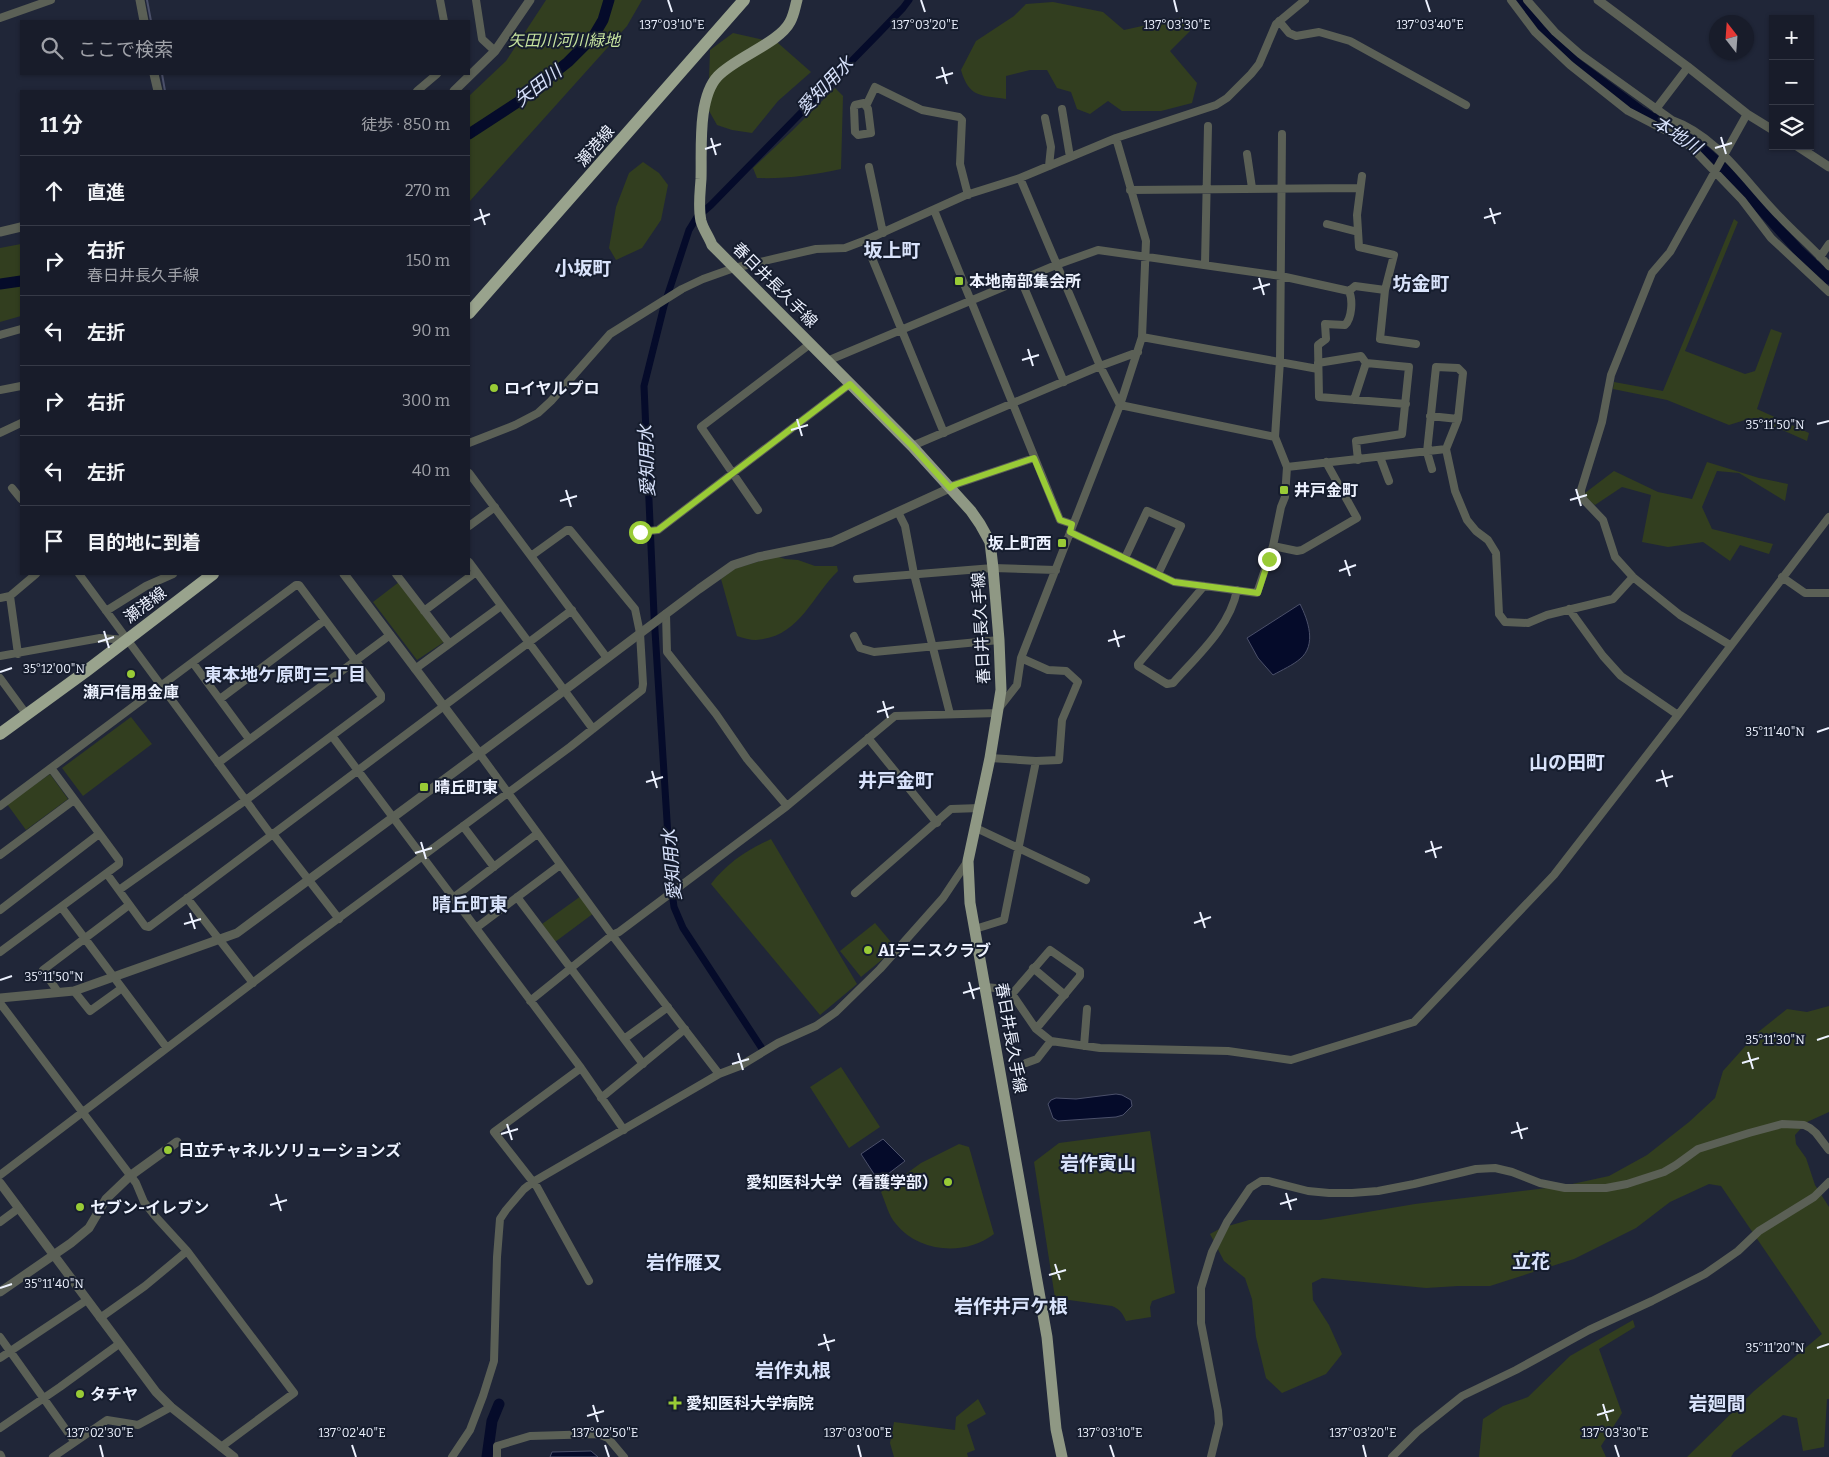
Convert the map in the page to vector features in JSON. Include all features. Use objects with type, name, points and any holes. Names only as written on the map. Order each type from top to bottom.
[{"type":"highway","name":"瀬港線","points":[[470,312],[744,0]]},
{"type":"highway","name":"瀬港線","points":[[0,734],[212,575]]},
{"type":"main road","name":"春日井長久手線","points":[[798,0],[790,22],[784,30],[740,58],[718,75],[711,84],[702,127],[699,204],[702,223],[712,245],[912,446],[971,511],[986,533],[992,548],[1001,673],[990,758],[968,861],[970,903],[1047,1337],[1056,1429],[1062,1457]]},
{"type":"street","points":[[0,18],[51,0]]},
{"type":"street","points":[[140,0],[144,20]]},
{"type":"street","points":[[440,0],[444,20]]},
{"type":"street","points":[[476,0],[482,39],[495,51]]},
{"type":"street","points":[[455,90],[495,51],[530,0]]},
{"type":"street","points":[[470,443],[515,425],[538,412],[551,401],[610,334],[682,289],[703,279],[734,268],[816,249],[845,248],[968,195],[1020,178],[1116,138],[1216,105],[1244,83],[1259,64],[1276,24],[1305,0]]},
{"type":"street","points":[[1511,0],[1536,32],[1570,64],[1628,111],[1678,137],[1692,148],[1742,200],[1771,238],[1829,292]]},
{"type":"street","points":[[1527,0],[1555,32],[1580,54],[1672,120],[1686,125],[1713,145],[1829,266]]},
{"type":"street","points":[[1598,0],[1747,114],[1769,128]]},
{"type":"street","points":[[1279,21],[1289,33],[1296,36],[1319,32],[1350,41],[1466,105]]},
{"type":"street","points":[[1656,109],[1688,67]]},
{"type":"street","points":[[154,75],[158,90]]},
{"type":"street","points":[[418,90],[436,75]]},
{"type":"street","points":[[866,106],[875,87],[922,110],[959,117],[962,120],[960,164],[968,195]]},
{"type":"street","points":[[1062,109],[1070,157]]},
{"type":"street","points":[[1730,645],[1680,614],[1633,577],[1615,557],[1603,520],[1582,497],[1580,490],[1602,422],[1611,375],[1652,273],[1670,252],[1747,114]]},
{"type":"street","points":[[1045,118],[1051,147],[1049,166]]},
{"type":"street","points":[[1205,264],[1208,126]]},
{"type":"street","points":[[934,210],[1060,520],[1125,558],[1174,582],[1258,593],[1273,546],[1281,507],[1285,497],[1287,467],[1275,437],[1280,361],[1282,134]]},
{"type":"street","points":[[530,1001],[612,935],[619,932],[786,806],[895,716],[997,712],[1017,686],[1021,658],[1120,405],[1142,337],[1146,241],[1116,138]]},
{"type":"street","points":[[1803,150],[1829,167]]},
{"type":"street","points":[[1247,154],[1252,188]]},
{"type":"street","points":[[869,167],[883,233]]},
{"type":"street","points":[[1362,176],[1357,215],[1360,247],[1394,255],[1385,290],[1380,339],[1416,344]]},
{"type":"street","points":[[1020,178],[1100,366],[1120,405]]},
{"type":"street","points":[[1130,190],[1282,187],[1360,188]]},
{"type":"street","points":[[1327,224],[1358,232]]},
{"type":"street","points":[[0,232],[20,227]]},
{"type":"street","points":[[864,241],[944,433]]},
{"type":"street","points":[[1820,257],[1829,244]]},
{"type":"street","points":[[827,361],[1056,265],[1098,250],[1281,276],[1349,291],[1352,296],[1350,321],[1345,325],[1325,324],[1326,339],[1318,345],[1319,397],[1406,404]]},
{"type":"street","points":[[1021,280],[1064,382]]},
{"type":"street","points":[[1349,291],[1355,286],[1385,290]]},
{"type":"street","points":[[0,335],[20,330]]},
{"type":"street","points":[[1142,337],[1318,366],[1361,356],[1366,363],[1409,367],[1402,434],[1356,441],[1358,460]]},
{"type":"street","points":[[758,510],[701,427],[810,344]]},
{"type":"street","points":[[912,446],[1100,366],[1138,352]]},
{"type":"street","points":[[1354,400],[1366,363]]},
{"type":"street","points":[[1432,469],[1427,452],[1436,367],[1458,368],[1463,373],[1458,418],[1446,449],[1455,492],[1467,520],[1476,531],[1488,540],[1496,553],[1499,614],[1505,622],[1528,624],[1547,615],[1613,598],[1633,577]]},
{"type":"street","points":[[640,532],[658,530],[850,384]]},
{"type":"street","points":[[0,390],[20,386]]},
{"type":"street","points":[[1120,405],[1275,437]]},
{"type":"street","points":[[1430,416],[1458,418]]},
{"type":"street","points":[[0,432],[20,424]]},
{"type":"street","points":[[1287,467],[1446,449]]},
{"type":"street","points":[[1380,457],[1389,482]]},
{"type":"street","points":[[0,998],[74,991],[237,933],[566,690],[663,615],[733,565],[758,557],[832,542],[954,485],[1034,458]]},
{"type":"street","points":[[1273,546],[1296,551],[1302,550],[1357,518],[1326,462]]},
{"type":"street","points":[[470,474],[607,658]]},
{"type":"street","points":[[12,488],[20,498]]},
{"type":"street","points":[[470,525],[495,507]]},
{"type":"street","points":[[1125,558],[1147,511],[1181,526],[1158,574]]},
{"type":"street","points":[[898,512],[904,526],[914,574],[950,714]]},
{"type":"street","points":[[986,987],[1004,990],[1012,994],[1036,1029],[1051,1041],[1100,1048],[1228,1051],[1291,1060],[1414,1022],[1554,875],[1829,517]]},
{"type":"street","points":[[0,1175],[82,1111],[570,748],[642,690],[644,684],[644,630],[635,609],[570,530],[567,530],[530,556]]},
{"type":"street","points":[[470,563],[566,690],[593,729]]},
{"type":"street","points":[[857,579],[993,568],[1056,570]]},
{"type":"street","points":[[424,611],[476,572]]},
{"type":"street","points":[[0,598],[10,596],[35,575]]},
{"type":"street","points":[[81,575],[218,763],[339,919]]},
{"type":"street","points":[[106,611],[146,586],[171,575]]},
{"type":"street","points":[[345,575],[612,935],[719,1074]]},
{"type":"street","points":[[400,575],[424,611],[449,643]]},
{"type":"street","points":[[1782,577],[1805,593],[1829,593]]},
{"type":"street","points":[[0,806],[299,584],[356,660],[381,696],[381,699],[246,800],[119,890]]},
{"type":"street","points":[[1204,586],[1138,664],[1138,666],[1167,684],[1173,683],[1218,631],[1235,602],[1237,590]]},
{"type":"street","points":[[10,596],[18,654]]},
{"type":"street","points":[[415,669],[501,606]]},
{"type":"street","points":[[1569,609],[1603,656],[1622,676],[1678,715]]},
{"type":"street","points":[[107,874],[147,927],[572,610]]},
{"type":"street","points":[[663,615],[667,652],[716,714],[747,759],[786,806]]},
{"type":"street","points":[[220,699],[325,620]]},
{"type":"street","points":[[218,763],[390,635]]},
{"type":"street","points":[[854,636],[860,648],[864,651],[874,652],[999,640]]},
{"type":"street","points":[[0,656],[100,638],[127,640]]},
{"type":"street","points":[[990,758],[1036,761],[1059,760],[1062,720],[1078,682],[1066,671],[1048,670],[1021,658]]},
{"type":"street","points":[[193,663],[249,739]]},
{"type":"street","points":[[0,678],[26,715]]},
{"type":"street","points":[[332,736],[581,1068],[624,1130]]},
{"type":"street","points":[[868,738],[937,823]]},
{"type":"street","points":[[975,929],[1004,920],[1036,761]]},
{"type":"street","points":[[0,952],[62,908],[118,864],[119,860],[51,768]]},
{"type":"street","points":[[0,856],[74,800]]},
{"type":"street","points":[[855,893],[951,809],[980,808]]},
{"type":"street","points":[[463,826],[494,867]]},
{"type":"street","points":[[976,828],[1086,880]]},
{"type":"street","points":[[0,910],[100,834]]},
{"type":"street","points":[[453,898],[537,834]]},
{"type":"street","points":[[452,1457],[460,1437],[470,1430],[494,1360],[500,1220],[518,1196],[533,1182],[719,1074],[740,1066],[778,1043],[816,1026],[836,1012],[880,970],[943,898],[968,861]]},
{"type":"street","points":[[476,928],[560,865]]},
{"type":"street","points":[[517,897],[643,1064]]},
{"type":"street","points":[[187,898],[253,983]]},
{"type":"street","points":[[58,992],[43,970],[129,905]]},
{"type":"street","points":[[62,908],[167,1048]]},
{"type":"street","points":[[1012,994],[1050,950],[1080,971],[1080,976],[1036,1029]]},
{"type":"street","points":[[1033,968],[1065,994]]},
{"type":"street","points":[[74,991],[90,1011],[122,988]]},
{"type":"street","points":[[0,1003],[136,1184],[144,1202],[187,1251],[294,1393],[221,1447]]},
{"type":"street","points":[[624,1039],[668,1007]]},
{"type":"street","points":[[1084,1046],[1087,1009]]},
{"type":"street","points":[[601,1098],[685,1030]]},
{"type":"street","points":[[1026,1063],[1037,1059],[1051,1041]]},
{"type":"street","points":[[581,1068],[494,1132],[537,1187],[589,1281]]},
{"type":"street","points":[[1211,1457],[1219,1424],[1201,1323],[1201,1288],[1212,1252],[1227,1222],[1250,1188],[1261,1181],[1269,1181],[1329,1194],[1352,1194],[1414,1184],[1476,1168],[1495,1168],[1512,1172],[1540,1183],[1565,1188],[1606,1188],[1627,1184],[1664,1172],[1698,1150],[1749,1132],[1782,1124],[1810,1128],[1829,1150]]},
{"type":"street","points":[[0,1292],[71,1243],[89,1228],[106,1199],[130,1176],[177,1142]]},
{"type":"street","points":[[0,1182],[156,1392],[171,1407],[234,1457]]},
{"type":"street","points":[[1392,1457],[1417,1432],[1462,1396],[1516,1370],[1589,1330],[1665,1295],[1705,1274],[1738,1251],[1759,1232],[1814,1197],[1829,1182]]},
{"type":"street","points":[[0,1222],[19,1208]]},
{"type":"street","points":[[100,1318],[145,1286],[187,1251]]},
{"type":"street","points":[[0,1358],[87,1300]]},
{"type":"street","points":[[0,1337],[74,1441]]},
{"type":"street","points":[[0,1428],[119,1344]]},
{"type":"street","points":[[53,1457],[107,1420],[138,1425],[171,1407]]},
{"type":"street","points":[[497,1457],[496,1446],[520,1438],[591,1434],[598,1434],[608,1438],[624,1457]]},
{"type":"green space","name":"矢田川河川緑地","points":[[546,0],[642,0],[627,26],[470,201],[470,95],[506,61]]},
{"type":"green space","points":[[1053,2],[1103,12],[1124,30],[1183,17],[1190,31],[1170,51],[1197,83],[1192,103],[1161,111],[1122,111],[1108,101],[1090,114],[1077,109],[1071,92],[1057,88],[1047,70],[1030,70],[1006,76],[1006,99],[977,94],[972,90],[964,79],[961,70],[976,41],[1014,16],[1026,4]]},
{"type":"green space","points":[[733,33],[778,43],[811,72],[778,101],[752,133],[732,130],[717,125],[708,109],[710,50]]},
{"type":"green space","points":[[835,88],[843,96],[841,169],[799,176],[757,178],[753,168]]},
{"type":"green space","points":[[643,162],[659,173],[668,185],[661,220],[642,248],[616,260],[609,248],[616,207],[629,173]]},
{"type":"green space","points":[[1734,219],[1738,222],[1685,351],[1745,374],[1755,371],[1771,329],[1782,333],[1757,409],[1809,433],[1807,441],[1778,428],[1745,420],[1729,425],[1667,400],[1613,389],[1614,382],[1663,391]]},
{"type":"green space","points":[[20,244],[20,316],[0,322],[0,248]]},
{"type":"green space","points":[[1707,462],[1759,478],[1788,484],[1785,501],[1739,473],[1717,471],[1702,507],[1712,529],[1773,544],[1769,554],[1740,545],[1730,561],[1703,542],[1668,547],[1642,542],[1651,495],[1622,487],[1595,505],[1587,499],[1585,493],[1614,471],[1658,492],[1692,499]]},
{"type":"green space","points":[[776,556],[798,560],[815,566],[837,566],[838,571],[803,614],[784,632],[756,640],[737,636],[721,579],[734,569]]},
{"type":"green space","points":[[399,582],[444,642],[417,660],[373,602]]},
{"type":"green space","points":[[131,717],[152,744],[83,796],[62,768]]},
{"type":"green space","points":[[50,774],[68,799],[26,830],[7,804]]},
{"type":"green space","points":[[771,839],[857,984],[820,1015],[711,884],[738,858]]},
{"type":"green space","points":[[581,896],[594,913],[555,942],[542,924]]},
{"type":"green space","name":"AIテニスクラブ","points":[[875,923],[896,948],[861,977],[840,951]]},
{"type":"green space","points":[[1829,1006],[1829,1112],[1807,1122],[1795,1135],[1796,1144],[1806,1158],[1815,1185],[1829,1207],[1829,1399],[1827,1399],[1824,1447],[1803,1451],[1797,1418],[1783,1415],[1734,1452],[1731,1457],[1687,1457],[1754,1391],[1822,1334],[1721,1186],[1709,1184],[1670,1202],[1636,1228],[1574,1259],[1490,1286],[1426,1288],[1322,1278],[1312,1283],[1313,1300],[1329,1325],[1342,1354],[1326,1374],[1282,1393],[1266,1378],[1256,1337],[1252,1299],[1245,1278],[1224,1261],[1210,1234],[1221,1228],[1249,1220],[1320,1220],[1415,1204],[1563,1186],[1609,1176],[1647,1155],[1689,1122],[1715,1098],[1723,1071],[1757,1033],[1787,1009],[1807,1012]]},
{"type":"green space","points":[[841,1067],[880,1127],[849,1148],[810,1087]]},
{"type":"green space","points":[[1150,1131],[1175,1293],[1152,1301],[1150,1307],[1151,1317],[1126,1321],[1121,1312],[1112,1306],[1055,1298],[1034,1162],[1059,1143]]},
{"type":"green space","points":[[959,1144],[969,1147],[994,1234],[970,1246],[943,1248],[930,1246],[906,1234],[896,1224],[889,1213],[881,1192],[921,1163]]},
{"type":"green space","points":[[1633,1320],[1635,1327],[1599,1349],[1622,1413],[1601,1446],[1606,1457],[1479,1457],[1483,1419],[1503,1406],[1528,1397],[1570,1356]]},
{"type":"green space","points":[[978,1399],[986,1414],[967,1425],[975,1450],[967,1453],[968,1457],[894,1457],[890,1443],[894,1422],[955,1430],[956,1417]]},
{"type":"water","points":[[1300,604],[1308,625],[1310,640],[1308,647],[1300,659],[1273,675],[1258,658],[1247,638]]},
{"type":"water","points":[[1116,1094],[1131,1100],[1132,1106],[1123,1115],[1116,1117],[1058,1121],[1053,1118],[1048,1104],[1056,1098],[1076,1099]]},
{"type":"water","points":[[883,1139],[905,1161],[884,1177],[874,1174],[861,1154]]},
{"type":"water","points":[[591,1451],[598,1457],[550,1457],[552,1452]]},
{"type":"waterway","points":[[147,0],[151,20]]},
{"type":"waterway","name":"矢田川","points":[[470,133],[518,102],[568,62],[593,37],[603,20],[609,0]]},
{"type":"waterway","name":"愛知用水","points":[[763,1050],[683,928],[674,907],[654,615],[644,386],[664,306],[689,230],[697,217],[711,205],[909,0]]},
{"type":"waterway","name":"本地川","points":[[1518,0],[1540,30],[1578,65],[1640,111],[1696,144],[1725,169],[1798,250],[1829,279]]},
{"type":"waterway","points":[[162,75],[165,90]]},
{"type":"waterway","name":"矢田川","points":[[0,284],[20,281]]},
{"type":"waterway","points":[[487,1457],[492,1421],[499,1404]]},
{"type":"place","name":"本地南部集会所","points":[[959,281]]},
{"type":"place","name":"ロイヤルプロ","points":[[494,388]]},
{"type":"place","name":"井戸金町","points":[[1284,490]]},
{"type":"place","name":"坂上町西","points":[[1062,543]]},
{"type":"place","name":"瀬戸信用金庫","points":[[131,674]]},
{"type":"place","name":"晴丘町東","points":[[424,787]]},
{"type":"place","name":"AIテニスクラブ","points":[[868,950]]},
{"type":"place","name":"日立チャネルソリューションズ","points":[[168,1150]]},
{"type":"place","name":"愛知医科大学（看護学部）","points":[[948,1182]]},
{"type":"place","name":"セブン-イレブン","points":[[80,1207]]},
{"type":"place","name":"タチヤ","points":[[80,1394]]},
{"type":"place","name":"愛知医科大学病院","points":[[675,1403]]},
{"type":"district","name":"坂上町","points":[[892,250]]},
{"type":"district","name":"小坂町","points":[[583,268]]},
{"type":"district","name":"坊金町","points":[[1421,283]]},
{"type":"district","name":"東本地ケ原町三丁目","points":[[285,675]]},
{"type":"district","name":"山の田町","points":[[1567,762]]},
{"type":"district","name":"井戸金町","points":[[896,780]]},
{"type":"district","name":"晴丘町東","points":[[470,904]]},
{"type":"district","name":"岩作寅山","points":[[1098,1163]]},
{"type":"district","name":"立花","points":[[1531,1261]]},
{"type":"district","name":"岩作雁又","points":[[684,1262]]},
{"type":"district","name":"岩作井戸ケ根","points":[[1011,1306]]},
{"type":"district","name":"岩作丸根","points":[[793,1370]]},
{"type":"district","name":"岩廻間","points":[[1717,1403]]},
{"type":"route","points":[[640,532],[658,530],[850,384],[912,446],[950,488],[1034,458],[1060,520],[1072,524],[1070,532],[1174,582],[1258,593],[1269,559]]}]
